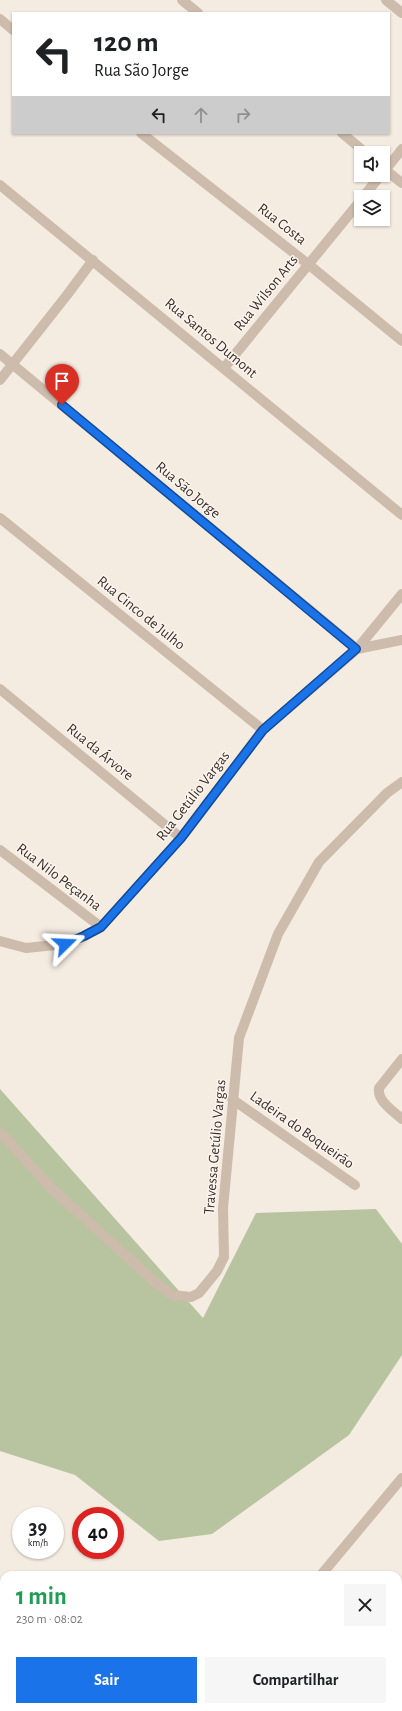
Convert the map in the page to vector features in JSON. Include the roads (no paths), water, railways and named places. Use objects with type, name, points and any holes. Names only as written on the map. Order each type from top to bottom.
[{"type":"street","points":[[182,0],[197,12]]},
{"type":"street","points":[[386,0],[402,13]]},
{"type":"street","points":[[0,20],[12,29]]},
{"type":"street","name":"Rua Costa","points":[[142,134],[308,264],[402,341]]},
{"type":"street","points":[[343,134],[358,146]]},
{"type":"street","points":[[390,163],[402,149]]},
{"type":"street","points":[[390,175],[402,183]]},
{"type":"street","points":[[368,190],[375,182]]},
{"type":"street","name":"Rua Santos Dumont","points":[[0,185],[402,515]]},
{"type":"street","name":"Rua Wilson Arts","points":[[224,368],[354,208]]},
{"type":"street","points":[[0,380],[67,296],[93,260]]},
{"type":"street","name":"Rua São Jorge","points":[[0,354],[356,649]]},
{"type":"street","name":"Rua Cinco de Julho","points":[[0,518],[263,730]]},
{"type":"street","points":[[356,649],[402,594]]},
{"type":"street","name":"Rua Getúlio Vargas","points":[[0,941],[26,948],[65,944],[101,927],[181,838],[263,730],[356,649],[402,640]]},
{"type":"street","name":"Rua da Árvore","points":[[0,689],[181,838]]},
{"type":"street","name":"Travessa Getúlio Vargas","points":[[0,1132],[51,1188],[154,1282],[172,1295],[191,1297],[199,1292],[217,1271],[224,1257],[224,1208],[232,1099],[239,1038],[278,934],[319,862],[387,793],[402,782]]},
{"type":"street","name":"Rua Nilo Peçanha","points":[[0,850],[101,927]]},
{"type":"street","points":[[402,1060],[379,1088],[378,1093],[382,1100],[402,1119]]},
{"type":"street","name":"Ladeira do Boqueirão","points":[[232,1099],[355,1185]]},
{"type":"street","points":[[324,1571],[402,1478]]}]
